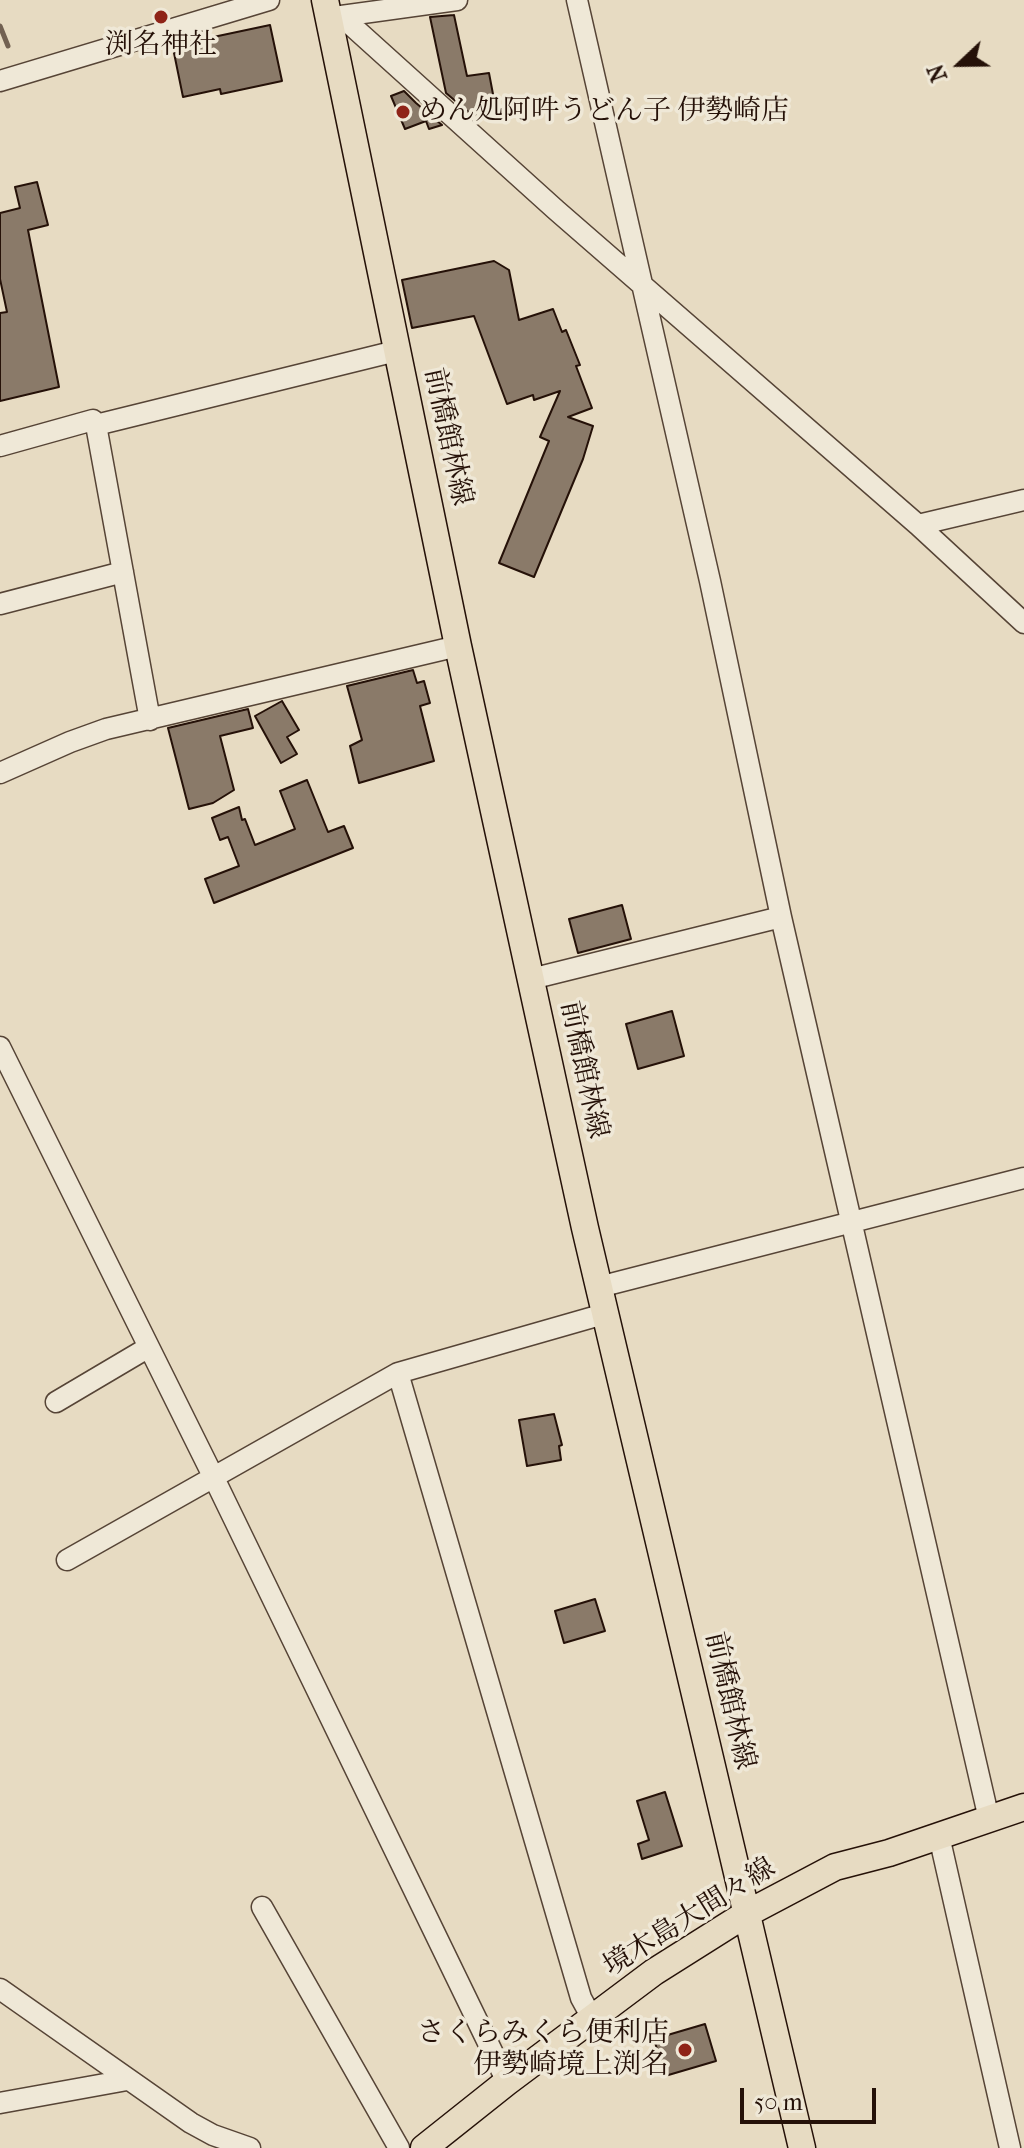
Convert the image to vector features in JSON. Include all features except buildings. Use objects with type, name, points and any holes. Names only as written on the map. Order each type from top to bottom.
[{"type":"main road","name":"前橋館林線","points":[[332,11],[396,351],[604,1314],[802,2148]]},
{"type":"main road","name":"境木島大間々線","points":[[424,2148],[654,1972],[746,1914],[835,1867],[1024,1807]]},
{"type":"street","points":[[0,81],[269,0]]},
{"type":"street","points":[[332,11],[457,0]]},
{"type":"street","points":[[577,0],[710,581],[781,917],[989,1819]]},
{"type":"street","points":[[332,11],[918,525],[1024,623]]},
{"type":"street","points":[[96,425],[396,351]]},
{"type":"street","points":[[0,446],[93,420],[96,425],[150,720]]},
{"type":"street","points":[[918,525],[1024,500]]},
{"type":"street","points":[[0,604],[123,572]]},
{"type":"street","points":[[0,773],[106,729],[458,646]]},
{"type":"street","points":[[531,979],[781,917]]},
{"type":"street","points":[[0,1047],[214,1478],[507,2082]]},
{"type":"street","points":[[599,1287],[1024,1178]]},
{"type":"street","points":[[67,1560],[398,1373],[604,1314]]},
{"type":"street","points":[[56,1402],[149,1347]]},
{"type":"street","points":[[398,1373],[581,1998],[592,2018]]},
{"type":"street","points":[[939,1836],[1010,2148]]},
{"type":"street","points":[[262,1907],[399,2148]]},
{"type":"street","points":[[0,1989],[191,2123],[213,2135],[250,2148]]},
{"type":"street","points":[[0,2103],[127,2080]]},
{"type":"waterway","points":[[0,26],[8,46]]},
{"type":"place","name":"渕名神社","points":[[161,17]]},
{"type":"place","name":"めん処阿吽うどん子 伊勢崎店","points":[[403,112]]},
{"type":"place","name":"さくらみくら便利店 伊勢崎境上渕名","points":[[685,2050]]}]
